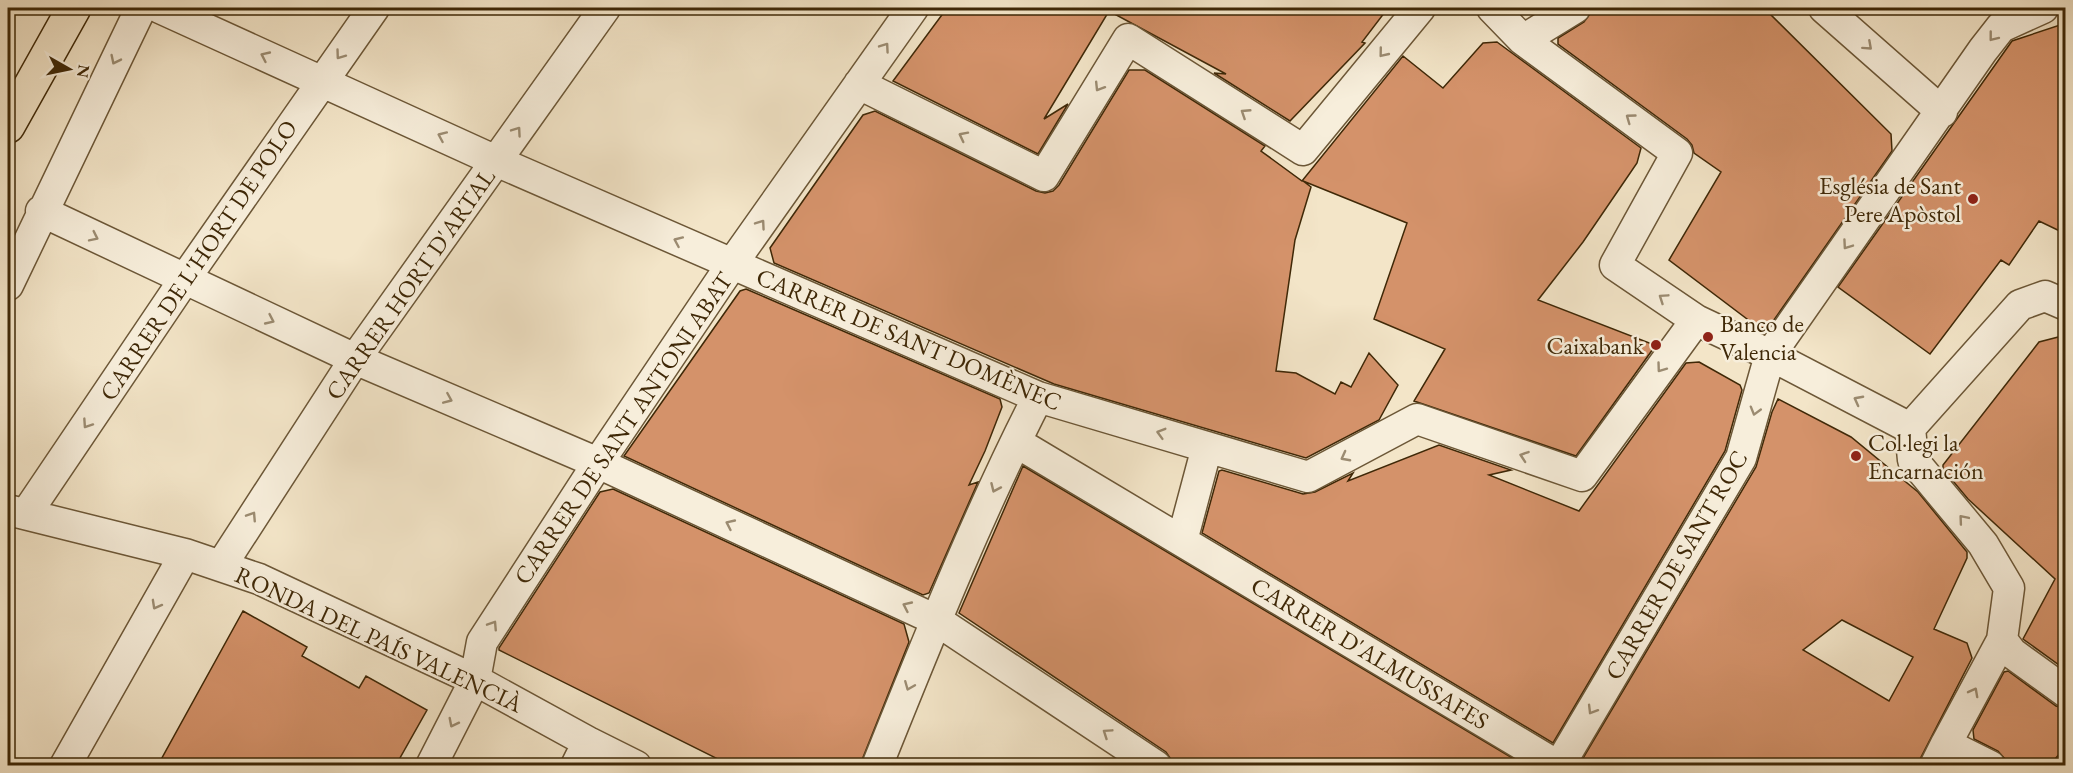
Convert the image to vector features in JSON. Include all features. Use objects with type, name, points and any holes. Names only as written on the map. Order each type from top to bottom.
[{"type":"highway","points":[[8,126],[74,8]]},
{"type":"street","points":[[8,285],[41,211],[141,8]]},
{"type":"street","name":"CARRER DE SANT DOMÈNEC","points":[[160,8],[496,160],[1038,397],[1308,477],[1417,419],[1582,476],[1696,320]]},
{"type":"street","name":"CARRER DE L'HORT DE POLO","points":[[17,512],[184,280],[374,8]]},
{"type":"street","name":"CARRER HORT D'ARTAL","points":[[221,566],[355,359],[605,8]]},
{"type":"street","name":"CARRER DE SANT ANTONI ABAT","points":[[431,765],[475,680],[482,642],[598,463],[732,264],[913,8]]},
{"type":"street","points":[[859,84],[1044,176],[1128,39],[1303,150],[1420,8]]},
{"type":"street","points":[[1492,8],[1522,40],[1677,153],[1615,265],[1696,320],[1770,355],[1910,428]]},
{"type":"street","points":[[1522,40],[1575,8]]},
{"type":"street","points":[[1824,8],[1942,111]]},
{"type":"street","name":"CARRER DE SANT ROC","points":[[1558,765],[1741,458],[1770,355],[2001,27],[2043,8]]},
{"type":"street","points":[[41,211],[355,359],[598,463],[936,620],[1156,765]]},
{"type":"street","points":[[1990,765],[1941,755],[2002,640],[2009,588],[1983,544],[1912,460],[1910,428],[2020,305],[2045,296],[2066,304]]},
{"type":"street","points":[[877,765],[936,620],[1038,397]]},
{"type":"street","name":"CARRER D'ALMUSSAFES","points":[[1016,442],[1558,765]]},
{"type":"street","points":[[1182,541],[1207,447]]},
{"type":"street","name":"RONDA DEL PAÍS VALENCIÀ","points":[[17,512],[185,554],[259,579],[475,680],[582,754],[636,765]]},
{"type":"street","points":[[66,765],[185,554]]},
{"type":"street","points":[[2002,640],[2012,653],[2066,692]]},
{"type":"building","points":[[947,8],[1388,8],[1362,42],[1365,43],[1290,121],[1214,73],[1226,74],[1109,11],[1044,119],[1068,104],[1038,154],[893,81]]},
{"type":"building","points":[[1594,8],[1764,8],[1891,134],[1892,151],[1769,327],[1759,328],[1669,260],[1721,172],[1694,153],[1687,139],[1558,44],[1558,38],[1584,22]]},
{"type":"building","name":"Església de Sant Pere Apòstol","points":[[2066,23],[2066,234],[2039,221],[2009,265],[2001,260],[1930,354],[1838,287],[2012,41]]},
{"type":"building","points":[[1497,42],[1641,148],[1637,163],[1583,242],[1538,300],[1652,344],[1653,349],[1576,456],[1414,401],[1445,349],[1374,319],[1407,223],[1303,181],[1311,187],[1295,240],[1276,371],[1296,373],[1335,394],[1341,382],[1351,387],[1369,353],[1398,385],[1379,420],[1306,458],[1054,384],[774,263],[770,248],[863,115],[875,111],[1036,191],[1045,193],[1053,191],[1059,185],[1129,70],[1145,70],[1265,146],[1261,151],[1302,181],[1403,56],[1443,88],[1483,43]]},
{"type":"building","points":[[746,289],[1000,399],[1002,407],[969,485],[978,482],[929,593],[923,595],[624,456],[740,291]]},
{"type":"building","points":[[2066,335],[2066,670],[2023,639],[2055,579],[1968,499],[1943,469],[1943,465],[2039,342]]},
{"type":"building","points":[[1699,362],[1740,385],[1742,390],[1725,451],[1553,743],[1202,533],[1219,471],[1303,494],[1315,492],[1353,473],[1348,481],[1439,445],[1511,470],[1489,475],[1579,511],[1686,363]]},
{"type":"building","points":[[1778,399],[1851,437],[1918,492],[1967,552],[1967,558],[1934,629],[1967,643],[1972,658],[1917,765],[1579,765],[1756,467]],"holes":[[[1842,620],[1913,657],[1889,701],[1803,650]]]},
{"type":"building","points":[[1023,466],[1524,765],[1179,765],[1172,761],[1166,752],[959,613]]},
{"type":"building","points":[[613,489],[904,624],[909,642],[860,765],[713,765],[716,758],[499,650],[600,492]]},
{"type":"building","points":[[243,611],[307,647],[302,656],[359,688],[366,676],[427,710],[396,765],[158,765]]},
{"type":"building","points":[[2008,671],[2056,706],[2066,709],[2066,746],[2050,765],[2018,765],[2005,759],[1998,751],[1974,739],[1973,730],[2004,672]]},
{"type":"place","name":"Església de Sant Pere Apòstol","points":[[1973,199]]},
{"type":"place","name":"Banco de Valencia","points":[[1708,337]]},
{"type":"place","name":"Caixabank","points":[[1656,345]]},
{"type":"place","name":"Col·legi la Encarnación","points":[[1856,456]]}]
